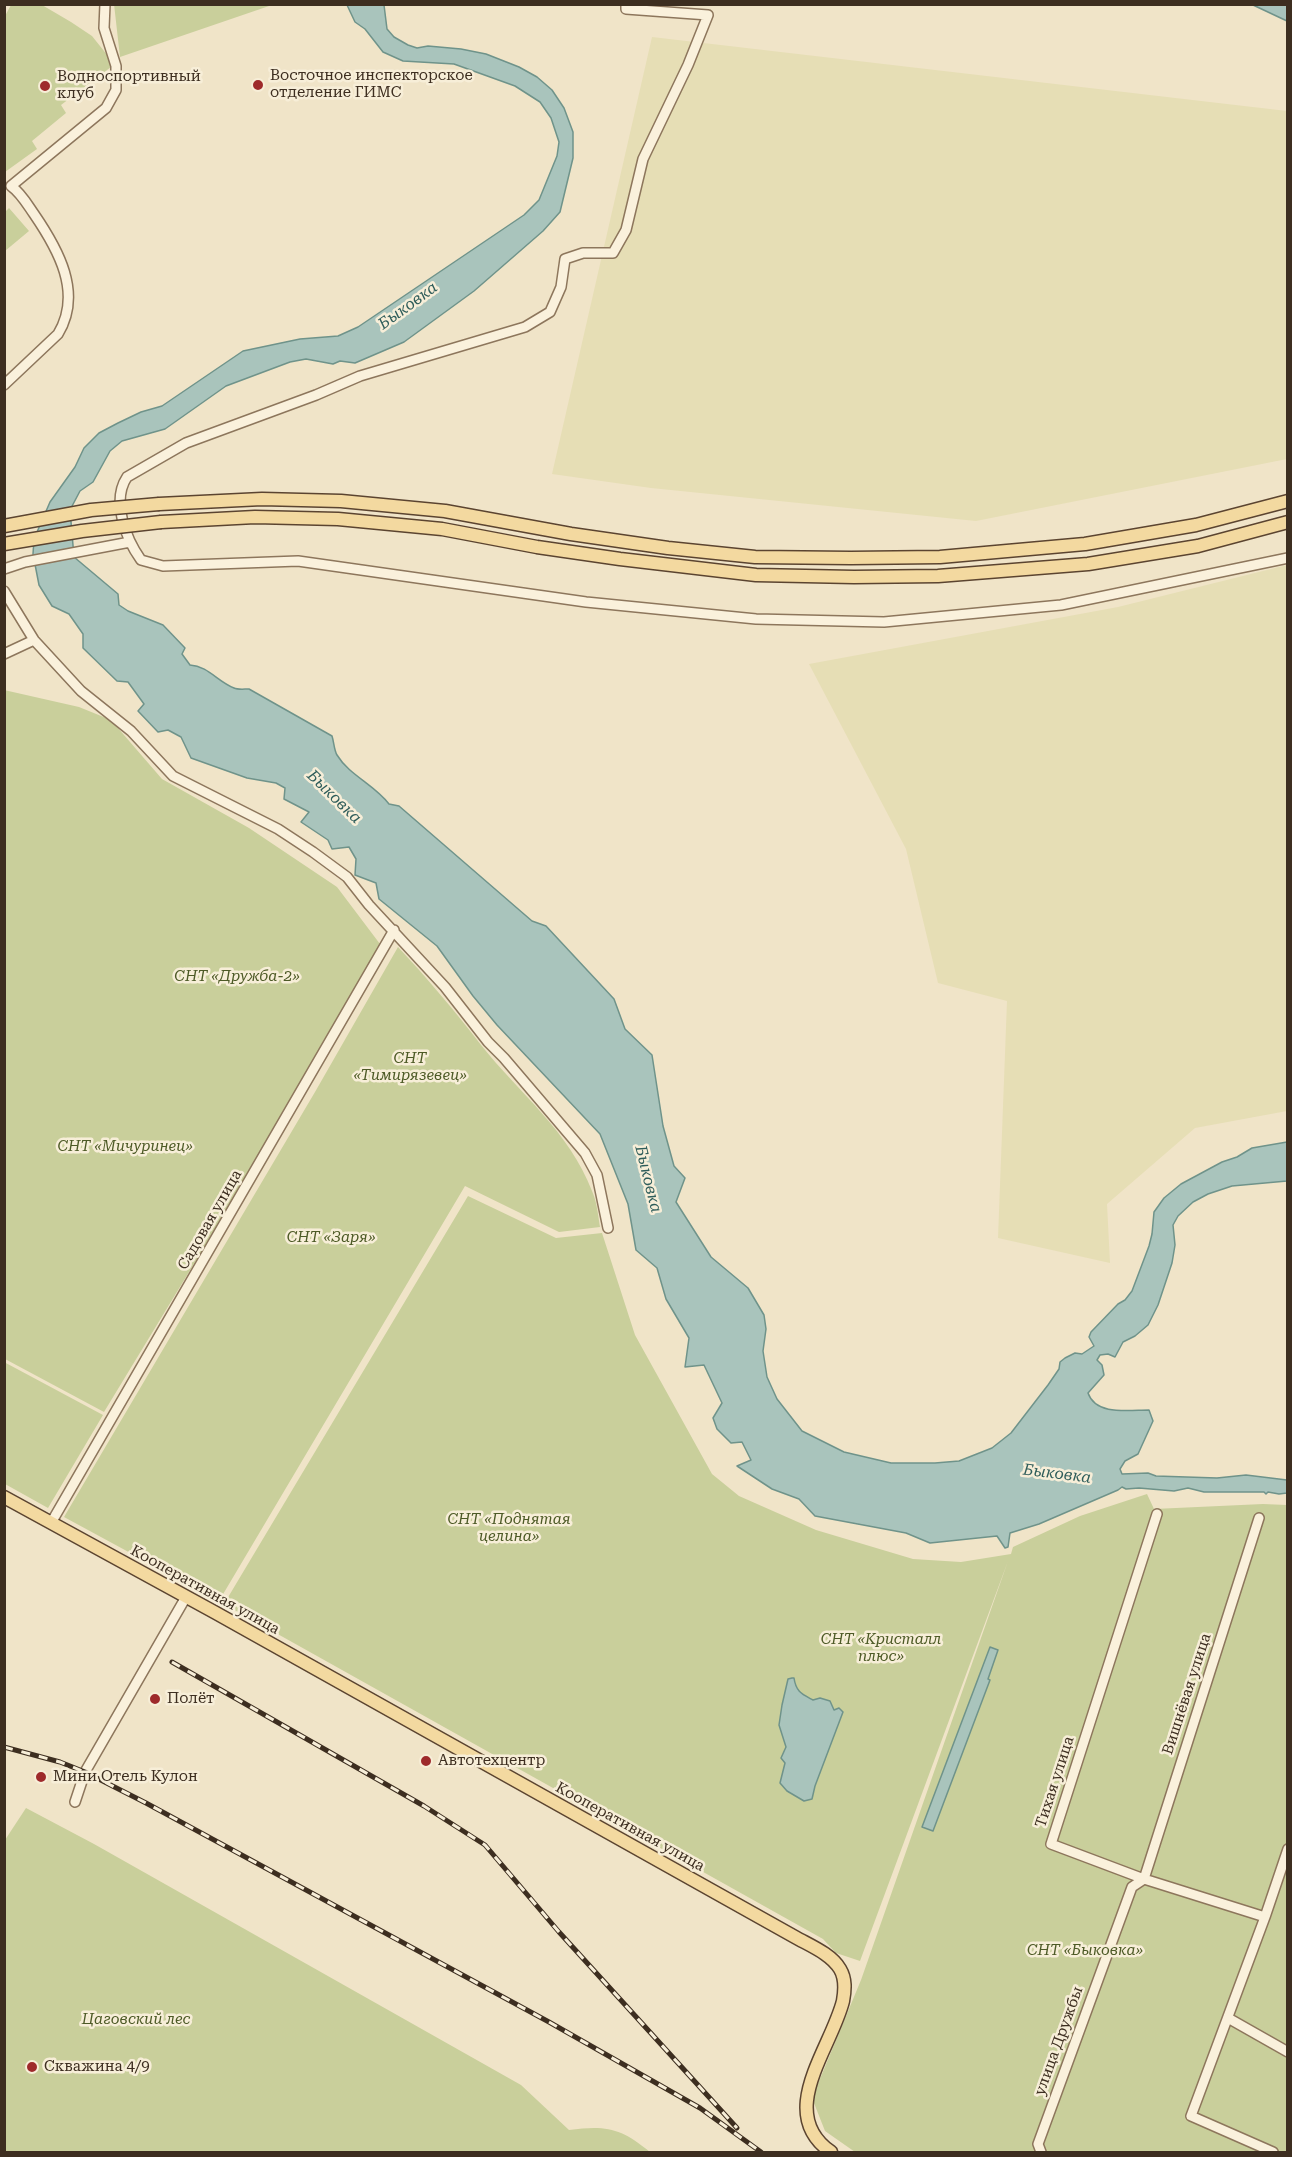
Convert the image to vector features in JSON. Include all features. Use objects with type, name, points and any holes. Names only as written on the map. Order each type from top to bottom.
[{"type":"main road","points":[[4,526],[91,510],[159,504],[262,499],[341,501],[446,511],[571,534],[668,548],[755,557],[940,557],[1085,544],[1196,525],[1287,501]]},
{"type":"main road","points":[[4,544],[82,531],[161,522],[255,517],[338,519],[442,529],[537,547],[756,574],[854,577],[949,576],[1088,564],[1198,546],[1287,522]]},
{"type":"main road","name":"Кооперативная улица","points":[[4,1497],[795,1937],[834,1961],[842,1971],[845,1986],[844,1997],[838,2018],[808,2087],[805,2103],[806,2119],[815,2137],[831,2152]]},
{"type":"street","points":[[4,385],[58,334],[63,326],[69,296],[63,265],[50,237],[24,200],[11,186],[106,108],[116,90],[116,66],[104,28],[105,4]]},
{"type":"street","points":[[626,4],[626,9],[660,8],[708,15],[688,65],[643,159],[626,230],[613,253],[583,253],[565,259],[561,287],[550,312],[525,327],[360,376],[316,395],[186,443],[127,477],[122,486],[121,517],[130,542],[141,560],[164,566],[298,561],[597,603],[756,619],[872,621],[1061,605],[1287,558]]},
{"type":"street","points":[[4,569],[25,562],[130,542]]},
{"type":"street","points":[[4,591],[34,640],[81,691],[131,731],[173,776],[278,830],[347,877],[369,905],[446,987],[488,1042],[585,1153],[597,1175],[608,1228]]},
{"type":"street","points":[[4,654],[34,640]]},
{"type":"street","name":"Садовая улица","points":[[51,1523],[394,930]]},
{"type":"street","name":"Тихая улица","points":[[1157,1514],[1051,1844],[1144,1879],[1265,1917]]},
{"type":"street","name":"Вишнёвая улица","points":[[1144,1879],[1259,1518]]},
{"type":"street","points":[[75,1802],[85,1772],[186,1597]]},
{"type":"street","points":[[1273,2152],[1191,2116],[1265,1917],[1287,1849]]},
{"type":"street","name":"улица Дружбы","points":[[1041,2152],[1038,2144],[1127,1898],[1132,1887],[1144,1879]]},
{"type":"street","points":[[1228,2018],[1287,2052]]},
{"type":"shaded area","points":[[652,37],[1287,111],[1287,459],[976,521],[651,488],[552,474]]},
{"type":"shaded area","points":[[1287,565],[1287,1111],[1195,1128],[1107,1204],[1110,1263],[998,1238],[1007,1001],[938,983],[906,849],[809,664],[1118,607]]},
{"type":"green space","points":[[114,4],[272,4],[272,5],[120,57]]},
{"type":"green space","name":"Водноспортивный клуб","points":[[11,5],[42,5],[92,36],[108,56],[111,67],[61,105],[66,113],[32,141],[37,149],[5,172],[5,16]]},
{"type":"green space","points":[[9,208],[29,231],[5,251],[5,212]]},
{"type":"green space","points":[[4,690],[79,707],[111,720],[162,779],[249,828],[337,887],[380,944],[291,1104],[104,1412],[5,1359]]},
{"type":"green space","name":"СНТ «Заря»","points":[[398,947],[557,1131],[582,1170],[594,1195],[600,1227],[559,1232],[465,1186],[219,1601],[64,1517]]},
{"type":"green space","points":[[468,1196],[556,1238],[602,1233],[635,1335],[712,1474],[739,1496],[816,1530],[913,1559],[961,1562],[1011,1554],[1013,1547],[1080,1516],[1147,1494],[1154,1509],[1287,1505],[1287,2152],[855,2152],[825,2131],[812,2098],[861,1980],[1008,1561],[860,1961],[836,1953],[823,1939],[224,1604]]},
{"type":"green space","points":[[4,1362],[103,1415],[48,1508],[5,1484]]},
{"type":"green space","name":"Цаговский лес","points":[[26,1808],[521,2085],[569,2130],[603,2128],[612,2130],[630,2138],[650,2152],[5,2152],[5,1840]]},
{"type":"water","name":"Быковка","points":[[347,5],[384,5],[387,29],[394,37],[408,45],[417,48],[428,46],[461,49],[486,54],[519,67],[537,77],[552,90],[564,108],[573,132],[573,158],[560,212],[543,231],[474,291],[404,342],[355,363],[340,361],[333,364],[306,359],[290,362],[226,386],[165,429],[122,441],[110,451],[93,482],[80,491],[70,510],[74,557],[118,594],[119,605],[163,625],[185,648],[182,654],[190,665],[208,671],[234,688],[249,689],[332,736],[337,755],[348,768],[377,791],[389,804],[399,806],[532,921],[546,926],[614,999],[625,1029],[652,1055],[663,1126],[674,1166],[685,1178],[676,1202],[711,1257],[748,1288],[764,1315],[766,1329],[763,1351],[767,1377],[777,1399],[802,1431],[844,1452],[891,1463],[935,1463],[959,1461],[992,1448],[1011,1433],[1048,1385],[1059,1369],[1060,1362],[1075,1353],[1082,1354],[1094,1346],[1089,1337],[1091,1332],[1132,1291],[1149,1246],[1154,1212],[1164,1198],[1181,1184],[1252,1148],[1287,1142],[1287,1181],[1232,1186],[1193,1202],[1178,1216],[1173,1225],[1175,1245],[1172,1263],[1158,1305],[1148,1325],[1123,1342],[1115,1357],[1108,1354],[1100,1355],[1097,1360],[1102,1365],[1104,1375],[1088,1393],[1098,1405],[1106,1408],[1123,1411],[1149,1410],[1153,1421],[1138,1454],[1125,1461],[1120,1469],[1122,1474],[1148,1473],[1156,1476],[1217,1478],[1246,1475],[1287,1480],[1287,1493],[1204,1492],[1188,1488],[1174,1491],[1122,1487],[1039,1524],[1010,1533],[1008,1547],[1005,1548],[997,1536],[930,1543],[906,1533],[815,1516],[799,1499],[772,1489],[737,1466],[751,1460],[742,1442],[731,1443],[717,1429],[713,1418],[722,1403],[704,1365],[685,1367],[689,1338],[666,1299],[657,1268],[636,1250],[628,1204],[600,1134],[497,1025],[437,946],[379,899],[376,883],[355,875],[356,859],[349,847],[332,849],[328,840],[301,822],[309,812],[284,799],[285,788],[276,783],[247,778],[191,758],[181,737],[168,730],[158,732],[138,711],[144,704],[128,682],[117,681],[83,648],[83,634],[69,614],[52,606],[39,585],[33,554],[34,539],[50,502],[75,467],[84,448],[99,433],[141,412],[162,406],[243,351],[300,339],[338,336],[358,327],[524,215],[539,200],[557,156],[559,142],[551,118],[540,102],[515,86],[454,64],[403,61],[383,52],[365,29],[355,22]]},
{"type":"water","points":[[1253,5],[1287,5],[1287,21]]},
{"type":"water","points":[[990,1647],[998,1650],[988,1679],[990,1680],[933,1831],[922,1827]]},
{"type":"water","points":[[794,1678],[798,1690],[803,1694],[813,1700],[820,1698],[830,1701],[834,1710],[839,1708],[843,1712],[812,1799],[804,1801],[787,1791],[780,1783],[785,1763],[781,1758],[786,1747],[779,1725],[788,1679]]},
{"type":"railway","points":[[172,1662],[424,1806],[485,1845],[559,1932],[737,2128]]},
{"type":"railway","points":[[4,1747],[60,1762],[146,1803],[549,2022],[700,2108],[761,2152]]},
{"type":"place","name":"Восточное инспекторское отделение ГИМС","points":[[258,85]]},
{"type":"place","name":"Водноспортивный клуб","points":[[45,86]]},
{"type":"place","name":"Полёт","points":[[155,1699]]},
{"type":"place","name":"Автотехцентр","points":[[426,1761]]},
{"type":"place","name":"Мини Отель Кулон","points":[[41,1777]]},
{"type":"place","name":"Скважина 4/9","points":[[32,2067]]},
{"type":"park label","name":"СНТ «Дружба-2»","points":[[237,977]]},
{"type":"park label","name":"СНТ «Тимирязевец»","points":[[410,1068]]},
{"type":"park label","name":"СНТ «Мичуринец»","points":[[125,1147]]},
{"type":"park label","name":"СНТ «Поднятая целина»","points":[[509,1528]]},
{"type":"park label","name":"СНТ «Кристалл плюс»","points":[[881,1648]]},
{"type":"park label","name":"СНТ «Быковка»","points":[[1085,1951]]}]
